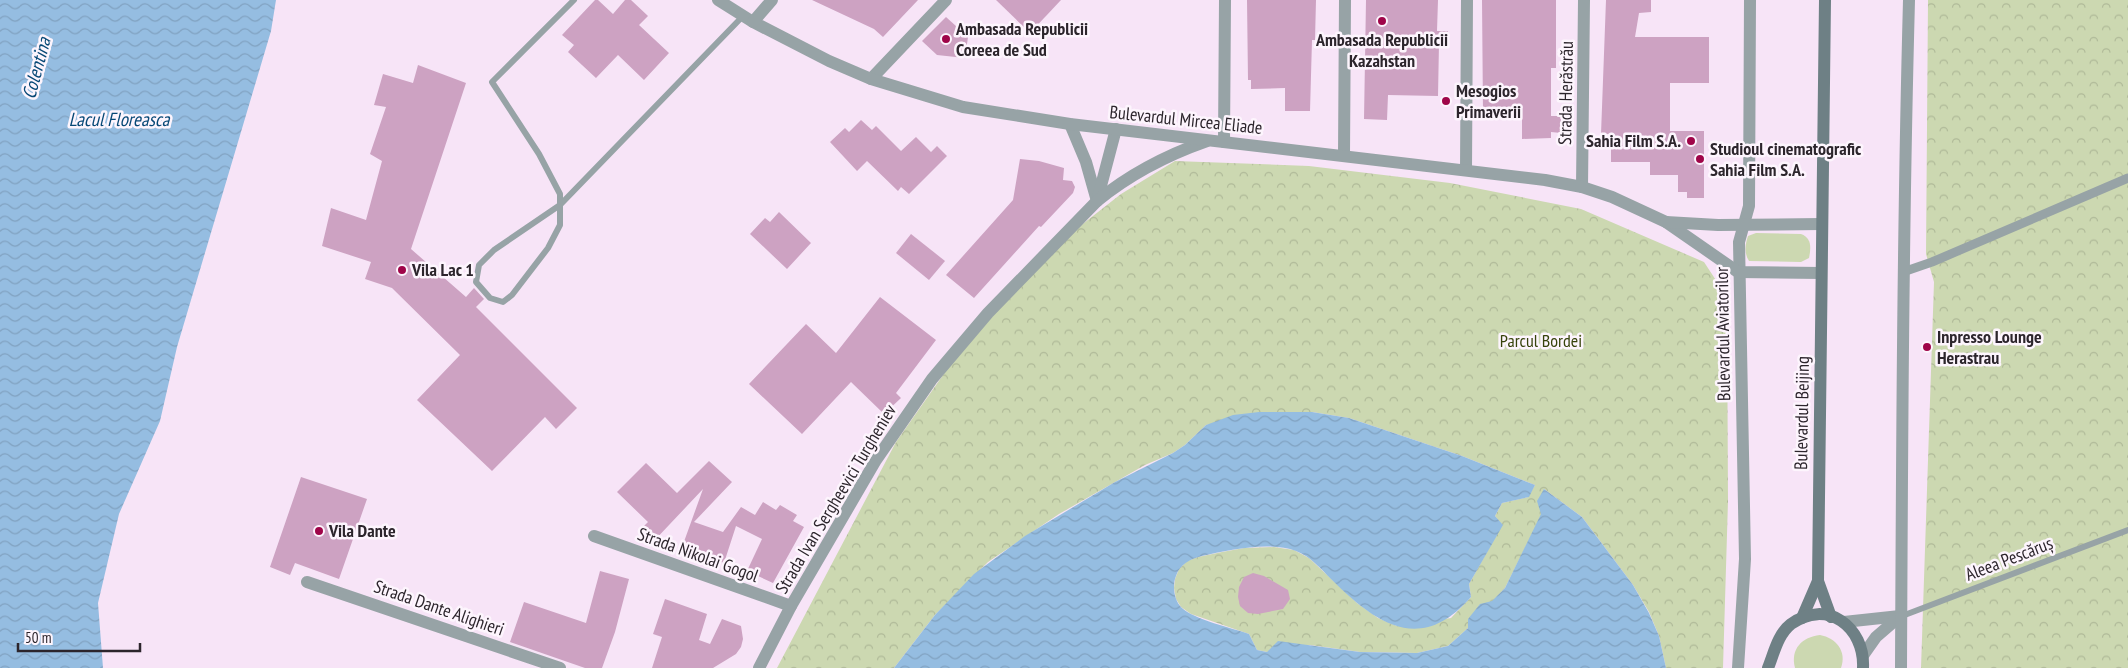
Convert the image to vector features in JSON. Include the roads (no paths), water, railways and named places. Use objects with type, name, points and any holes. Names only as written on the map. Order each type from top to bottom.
[{"type":"main road","points":[[1821,224],[1825,0]]},
{"type":"main road","name":"Bulevardul Beijing","points":[[1821,224],[1818,581],[1831,616]]},
{"type":"main road","name":"Bulevardul Beijing","points":[[1768,668],[1781,636],[1790,625],[1802,618],[1818,581]]},
{"type":"main road","points":[[1802,618],[1813,615],[1831,616],[1844,622],[1858,638],[1864,654],[1863,668]]},
{"type":"main road","name":"Bulevardul Beijing","points":[[1774,668],[1775,648]]},
{"type":"street","points":[[748,19],[772,0]]},
{"type":"street","points":[[871,79],[946,0]]},
{"type":"street","points":[[1224,142],[1225,0]]},
{"type":"street","points":[[1344,155],[1345,0]]},
{"type":"street","points":[[1466,170],[1467,0]]},
{"type":"street","name":"Strada Herăstrău","points":[[1582,187],[1584,0]]},
{"type":"street","name":"Bulevardul Aviatorilor","points":[[1738,668],[1745,559],[1738,272],[1739,242],[1742,225],[1749,206],[1750,0]]},
{"type":"street","points":[[1901,668],[1903,272],[1909,0]]},
{"type":"street","name":"Bulevardul Mircea Eliade","points":[[727,2],[748,19],[821,57],[871,79],[964,107],[1116,130],[1344,155],[1545,180],[1582,187],[1612,197],[1666,222],[1738,272]]},
{"type":"street","points":[[1070,124],[1086,162],[1097,201]]},
{"type":"street","name":"Strada Ivan Sergheevici Turgheniev","points":[[1097,201],[1116,130]]},
{"type":"street","name":"Strada Ivan Sergheevici Turgheniev","points":[[759,668],[791,606],[876,460],[932,379],[988,313],[1097,201],[1149,166],[1207,140]]},
{"type":"street","points":[[1903,272],[1932,262],[2128,178]]},
{"type":"street","name":"Bulevardul Mircea Eliade","points":[[1666,222],[1742,225],[1821,224]]},
{"type":"street","points":[[1738,272],[1821,273]]},
{"type":"street","name":"Strada Nikolai Gogol","points":[[594,536],[791,606]]},
{"type":"street","name":"Strada Dante Alighieri","points":[[307,582],[560,668]]},
{"type":"street","points":[[1844,622],[1900,616]]},
{"type":"street","points":[[1864,654],[1876,638],[1900,616]]},
{"type":"lane","points":[[574,0],[492,82],[539,154],[560,194],[560,205],[560,226],[548,248],[512,295],[503,302],[490,298],[476,282],[479,265],[494,250],[560,205],[748,19]]},
{"type":"lane","name":"Aleea Pescăruș","points":[[1900,616],[2128,530]]},
{"type":"water","name":"Lacul Floreasca","points":[[0,0],[276,0],[271,31],[177,347],[160,421],[119,514],[98,603],[103,668],[0,668]]},
{"type":"water","points":[[1259,412],[1312,412],[1349,418],[1462,456],[1535,485],[1529,497],[1502,503],[1495,516],[1503,525],[1469,584],[1471,597],[1452,615],[1434,625],[1417,629],[1399,627],[1382,620],[1348,595],[1306,556],[1286,548],[1274,547],[1224,551],[1190,560],[1180,568],[1174,588],[1179,605],[1187,612],[1249,634],[1257,650],[1267,652],[1278,641],[1360,652],[1417,653],[1448,646],[1468,628],[1468,619],[1480,604],[1492,601],[1505,588],[1541,514],[1537,501],[1544,489],[1582,517],[1633,585],[1649,613],[1659,636],[1666,668],[894,668],[935,615],[974,574],[1025,536],[1115,482],[1173,453],[1185,445],[1206,425],[1233,415]]},
{"type":"place","name":"Ambasada Republicii Kazahstan","points":[[1382,21]]},
{"type":"place","name":"Ambasada Republicii Coreea de Sud","points":[[946,39]]},
{"type":"place","name":"Mesogios Primaverii","points":[[1446,101]]},
{"type":"place","name":"Sahia Film S.A.","points":[[1691,141]]},
{"type":"place","name":"Studioul cinematografic Sahia Film S.A.","points":[[1700,159]]},
{"type":"place","name":"Vila Lac 1","points":[[402,270]]},
{"type":"place","name":"Inpresso Lounge Herastrau","points":[[1927,347]]},
{"type":"place","name":"Vila Dante","points":[[319,531]]},
{"type":"water label","name":"Colentina","points":[[36,68]]},
{"type":"park label","name":"Parcul Bordei","points":[[1541,341]]}]
